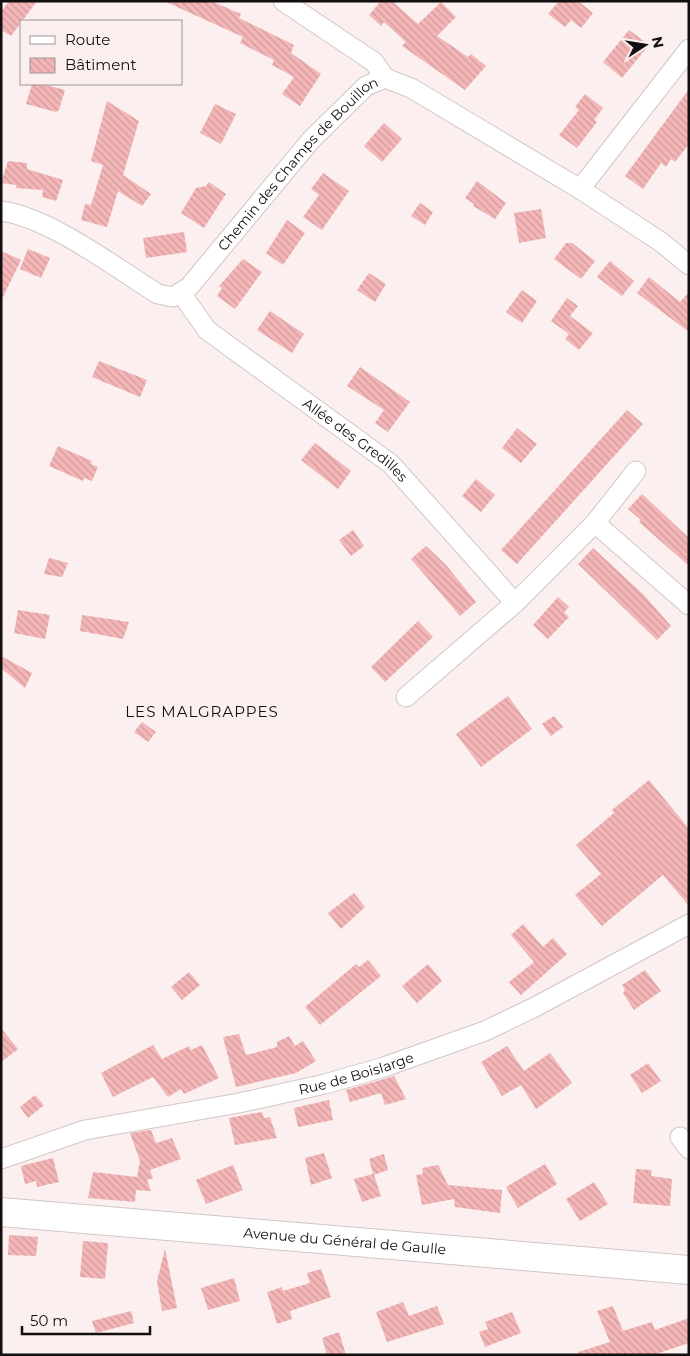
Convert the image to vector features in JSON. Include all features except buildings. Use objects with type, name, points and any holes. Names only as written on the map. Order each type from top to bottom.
[{"type":"main road","name":"Avenue du Général de Gaulle","points":[[1,1212],[689,1270]]},
{"type":"street","points":[[283,1],[374,62],[385,78]]},
{"type":"street","points":[[580,189],[689,49]]},
{"type":"street","name":"Chemin des Champs de Bouillon","points":[[181,294],[190,287],[311,140],[366,86],[385,78],[411,88],[580,189],[661,242],[689,264]]},
{"type":"street","points":[[1,211],[12,212],[51,227],[158,294],[173,297],[181,294]]},
{"type":"street","name":"Allée des Gredilles","points":[[181,294],[207,330],[390,464],[515,603]]},
{"type":"street","points":[[406,697],[515,603],[595,523],[636,471]]},
{"type":"street","points":[[595,523],[689,605]]},
{"type":"street","name":"Rue de Boislarge","points":[[1,1159],[85,1130],[248,1100],[325,1084],[384,1068],[493,1027],[535,1007],[689,924]]},
{"type":"district","name":"LES MALGRAPPES","points":[[202,711]]}]
